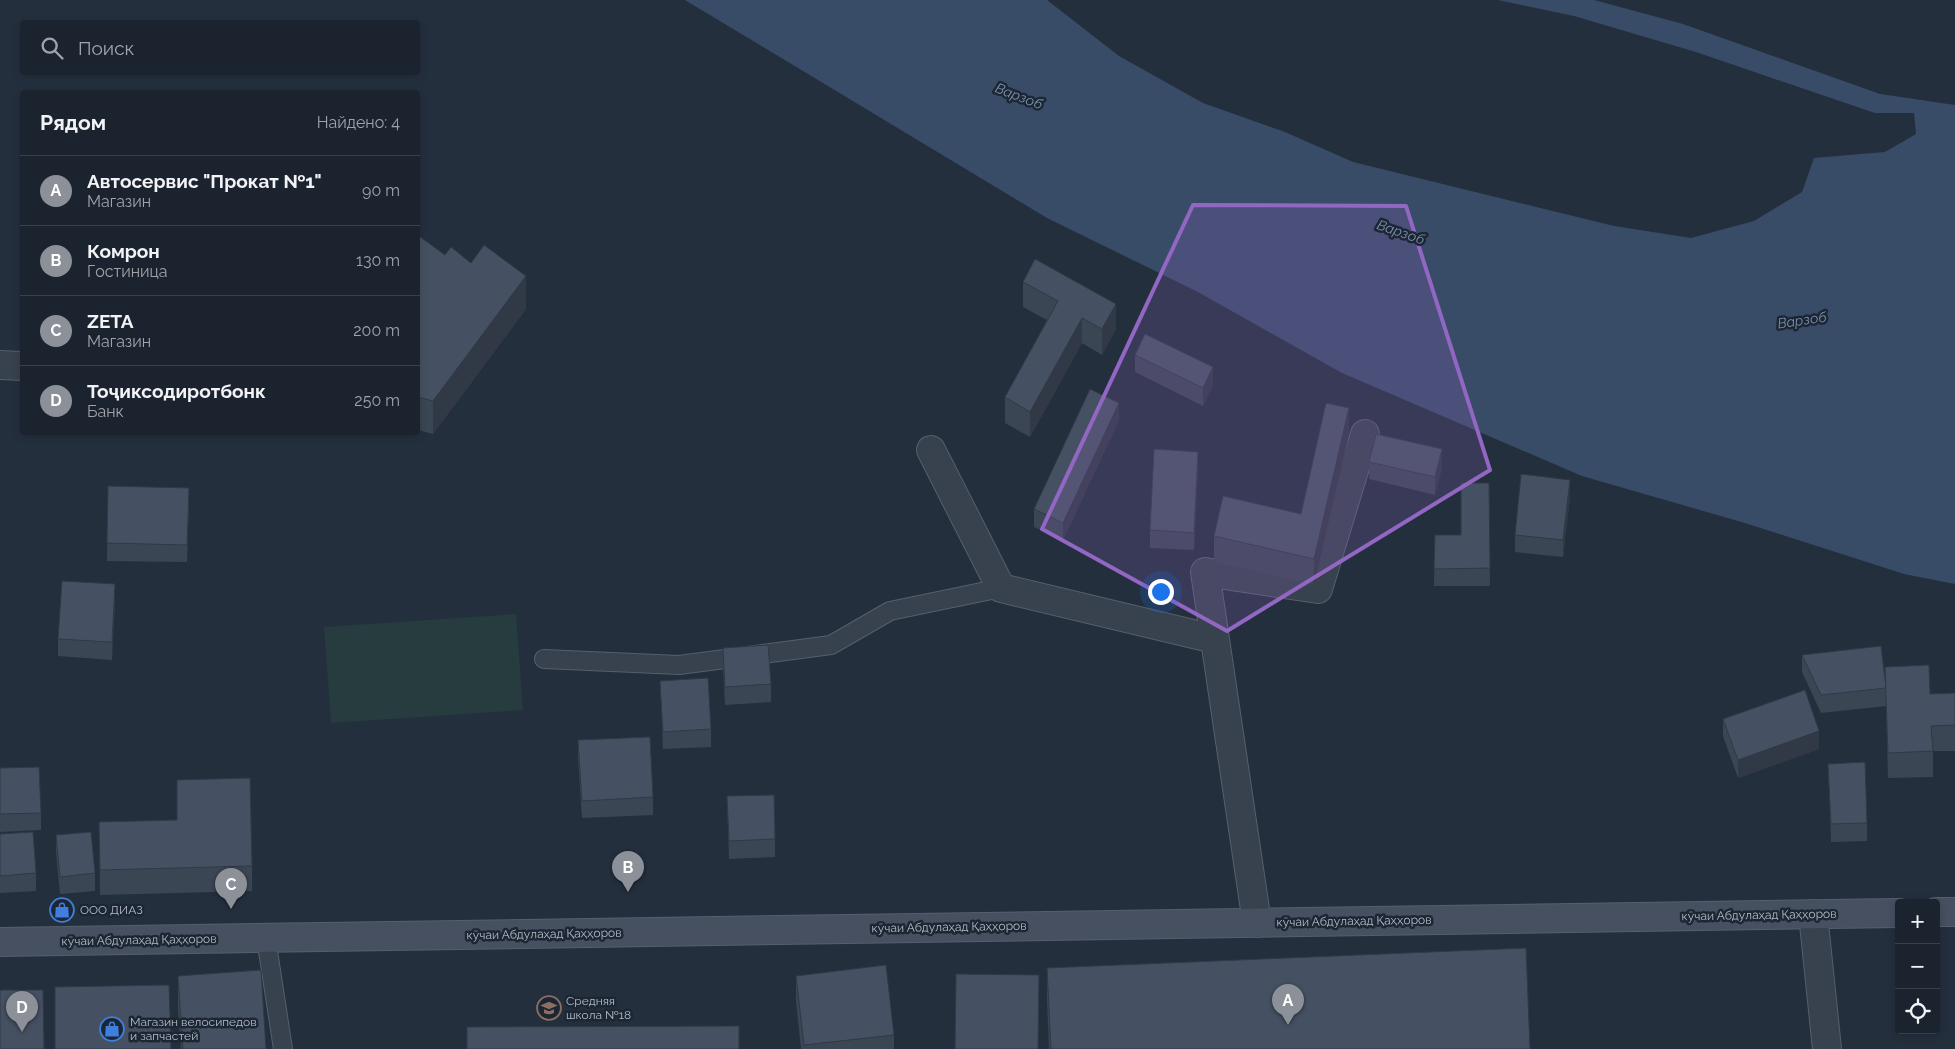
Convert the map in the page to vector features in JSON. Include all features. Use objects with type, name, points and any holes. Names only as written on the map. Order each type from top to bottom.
[{"type":"main road","points":[[1940,912],[1955,912]]},
{"type":"main road","name":"кӯчаи Абдулаҳад Қаҳҳоров","points":[[0,942],[1895,913]]},
{"type":"street","points":[[0,365],[20,366]]},
{"type":"street","points":[[1257,923],[1205,572],[1318,589],[1364,434]]},
{"type":"street","points":[[931,450],[1001,588],[1214,639]]},
{"type":"street","points":[[1814,914],[1827,1049]]},
{"type":"lane","points":[[544,659],[679,665],[831,645],[890,611],[1001,588]]},
{"type":"lane","points":[[266,938],[283,1049]]},
{"type":"highlighted area","points":[[1193,205],[1406,206],[1490,470],[1227,631],[1042,529]]},
{"type":"green space","points":[[516,614],[523,710],[331,723],[324,627]]},
{"type":"water","name":"Варзоб","points":[[685,0],[1047,0],[1119,56],[1203,103],[1285,132],[1353,162],[1614,226],[1691,238],[1754,221],[1802,192],[1814,158],[1885,152],[1916,134],[1914,113],[1875,113],[1696,52],[1574,16],[1498,0],[1594,0],[1683,24],[1880,94],[1955,105],[1955,584],[1904,574],[1745,523],[1582,476],[1342,373],[1198,292],[1047,218]]},
{"type":"building","points":[[420,237],[445,255],[451,247],[471,263],[484,245],[526,276],[433,401],[420,398]]},
{"type":"building","points":[[1035,259],[1116,304],[1102,329],[1082,318],[1030,412],[1005,397],[1058,301],[1023,282]]},
{"type":"building","points":[[1145,334],[1213,367],[1203,388],[1135,355]]},
{"type":"building","points":[[1090,389],[1119,403],[1063,523],[1034,509]]},
{"type":"building","points":[[1326,403],[1349,408],[1314,559],[1214,536],[1223,496],[1301,514]]},
{"type":"building","points":[[1376,434],[1442,449],[1435,477],[1369,462]]},
{"type":"building","points":[[1154,449],[1198,452],[1194,533],[1150,530]]},
{"type":"building","points":[[1521,474],[1570,480],[1563,540],[1515,535]]},
{"type":"building","points":[[1461,483],[1489,483],[1490,568],[1434,569],[1435,535],[1461,535]]},
{"type":"building","points":[[108,486],[189,488],[187,545],[107,543]]},
{"type":"building","points":[[62,581],[115,584],[112,642],[58,639]]},
{"type":"building","points":[[768,645],[771,684],[725,687],[723,648]]},
{"type":"building","points":[[1881,646],[1886,688],[1821,695],[1802,655]]},
{"type":"building","points":[[1929,665],[1930,694],[1955,693],[1955,725],[1931,726],[1933,751],[1888,753],[1885,667]]},
{"type":"building","points":[[708,678],[711,729],[663,732],[660,681]]},
{"type":"building","points":[[1805,690],[1819,731],[1738,760],[1723,719]]},
{"type":"building","points":[[650,737],[653,797],[582,801],[578,740]]},
{"type":"building","points":[[1865,762],[1867,823],[1831,824],[1828,764]]},
{"type":"building","points":[[39,767],[41,813],[0,814],[0,768]]},
{"type":"building","points":[[250,778],[252,866],[100,870],[99,822],[177,820],[177,780]]},
{"type":"building","points":[[774,795],[775,839],[729,841],[727,796]]},
{"type":"building","points":[[33,832],[36,873],[0,876],[0,834]]},
{"type":"building","points":[[91,832],[95,873],[60,877],[56,835]]},
{"type":"building","points":[[1526,948],[1530,1049],[1051,1049],[1047,968]]},
{"type":"building","points":[[886,965],[894,1035],[804,1045],[796,976]]},
{"type":"building","points":[[261,970],[266,1049],[183,1049],[178,976]]},
{"type":"building","points":[[956,974],[1039,975],[1038,1049],[955,1049]]},
{"type":"building","points":[[169,985],[171,1049],[55,1049],[55,987]]},
{"type":"building","points":[[0,990],[43,990],[44,1049],[0,1049]]},
{"type":"building","points":[[739,1026],[739,1049],[467,1049],[467,1027]]},
{"type":"place","name":"Комрон","points":[[628,892]]},
{"type":"place","name":"ZETA","points":[[231,909]]},
{"type":"place","name":"ООО ДИАЗ","points":[[62,910]]},
{"type":"place","name":"Средняя школа №18","points":[[549,1008]]},
{"type":"place","name":"Автосервис \"Прокат №1\"","points":[[1288,1025]]},
{"type":"place","name":"Магазин велосипедов и запчастей","points":[[112,1029]]},
{"type":"place","name":"Тоҷиксодиротбонк","points":[[22,1032]]}]
